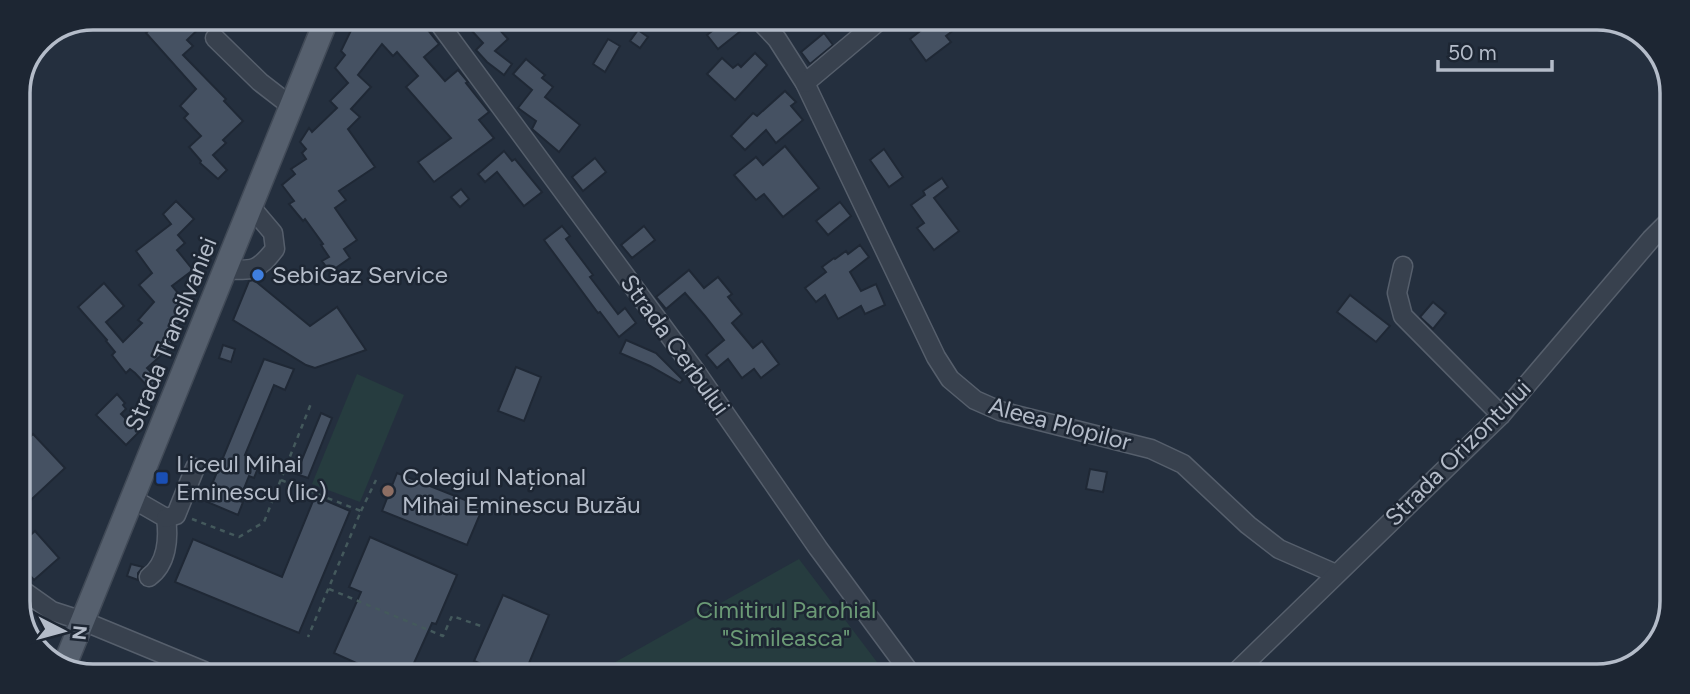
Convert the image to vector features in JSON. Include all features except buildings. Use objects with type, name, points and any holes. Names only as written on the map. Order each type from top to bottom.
[{"type":"main road","name":"Strada Transilvaniei","points":[[67,658],[322,30]]},
{"type":"street","name":"Strada Cerbului","points":[[444,30],[694,369],[818,548],[904,664]]},
{"type":"street","name":"Aleea Plopilor","points":[[768,30],[805,83],[930,344],[950,379],[975,400],[1000,411],[1151,449],[1183,464],[1248,525],[1279,549],[1336,574]]},
{"type":"street","points":[[805,83],[868,30]]},
{"type":"street","points":[[215,38],[260,82],[291,106]]},
{"type":"street","points":[[226,270],[249,271],[262,265],[275,248],[273,233],[251,207]]},
{"type":"street","name":"Strada Orizontului","points":[[1244,664],[1501,415],[1660,230]]},
{"type":"street","points":[[1403,266],[1397,293],[1403,316],[1501,415]]},
{"type":"street","points":[[149,577],[159,570],[165,553],[170,521],[195,468]]},
{"type":"street","points":[[133,499],[170,521]]},
{"type":"street","points":[[30,595],[52,611],[187,664]]},
{"type":"path","points":[[170,521],[239,537],[264,522],[312,401]]},
{"type":"path","points":[[281,480],[361,512]]},
{"type":"path","points":[[308,637],[376,480]]},
{"type":"path","points":[[329,589],[443,636],[452,616],[481,626]]},
{"type":"green space","points":[[357,374],[404,395],[360,502],[312,484]]},
{"type":"green space","name":"Cimitirul Parohial \"Simileasca\"","points":[[799,559],[878,664],[612,664]]},
{"type":"place","name":"SebiGaz Service","points":[[258,275]]},
{"type":"place","name":"Liceul Mihai Eminescu (lic)","points":[[162,478]]},
{"type":"place","name":"Colegiul Național Mihai Eminescu Buzău","points":[[388,491]]}]
